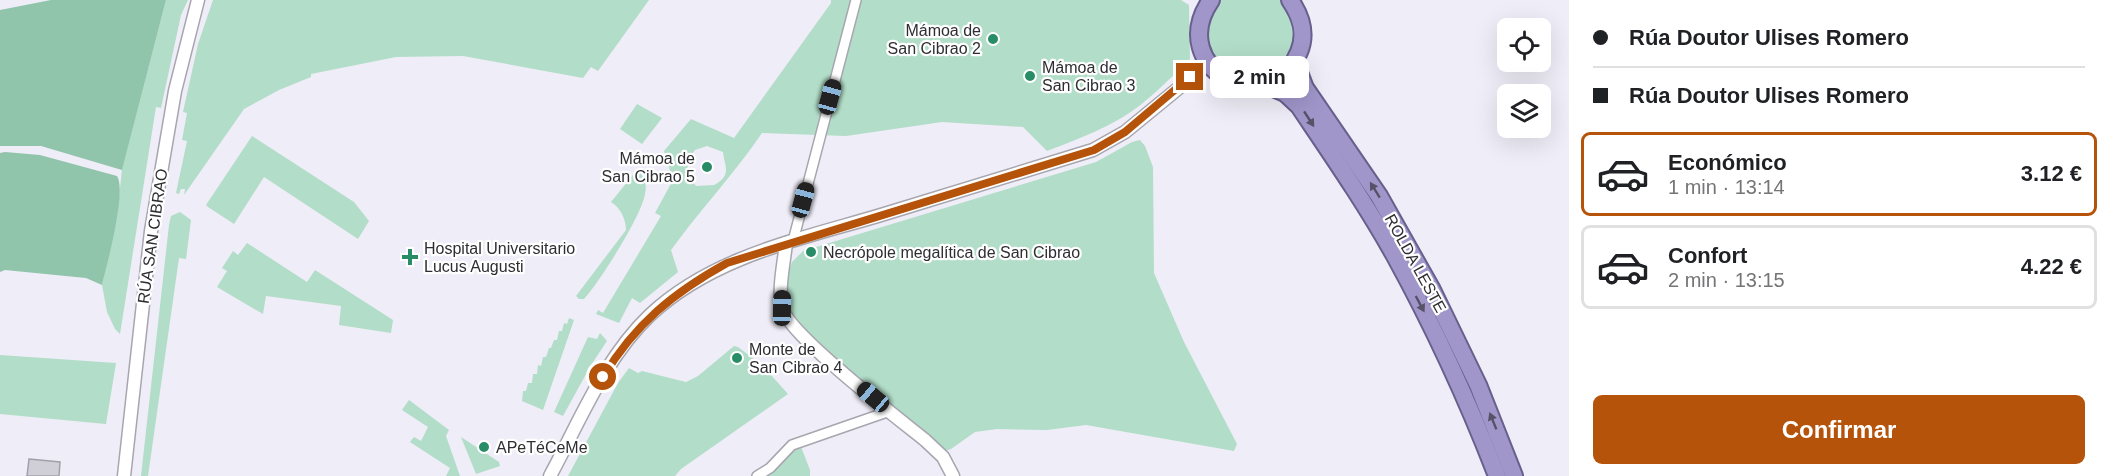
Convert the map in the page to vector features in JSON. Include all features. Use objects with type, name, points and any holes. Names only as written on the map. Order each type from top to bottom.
[{"type":"highway","points":[[1264,84],[1276,79],[1295,62],[1302,46],[1303,29],[1298,12],[1290,0]]},
{"type":"highway","points":[[1206,3],[1200,23],[1199,37],[1208,64]]},
{"type":"highway","name":"ROLDA LESTE","points":[[1295,62],[1302,83],[1378,196],[1432,290],[1478,385],[1514,476]]},
{"type":"highway","name":"ROLDA LESTE","points":[[1208,64],[1227,80],[1239,85],[1264,84],[1285,93],[1299,105],[1375,222],[1439,340],[1497,476]]},
{"type":"street","name":"RÚA SAN CIBRAO","points":[[124,476],[152,221],[175,91],[198,0]]},
{"type":"street","points":[[856,0],[790,242],[782,308],[788,322],[806,341],[944,458],[953,476]]},
{"type":"street","points":[[550,476],[608,368],[649,316],[696,280],[727,263],[790,242],[1094,150],[1125,132],[1208,64]]},
{"type":"street","points":[[758,476],[770,468],[792,445],[890,411]]},
{"type":"green space","points":[[51,0],[166,0],[122,170],[41,146],[0,146],[0,10]]},
{"type":"green space","points":[[166,0],[188,0],[181,15],[161,108],[156,107],[120,334],[107,312],[102,285],[117,217],[122,169]]},
{"type":"green space","points":[[213,0],[649,0],[598,71],[591,67],[583,78],[463,56],[396,57],[311,74],[311,77],[279,90],[244,109],[184,195],[185,189],[181,189],[179,194],[176,193],[187,141],[182,140],[187,113],[183,112],[198,44]]},
{"type":"green space","points":[[831,0],[1181,0],[1189,5],[1190,59],[1150,97],[1123,117],[1047,151],[1023,127],[942,122],[846,136],[762,133],[671,250],[678,272],[640,303],[632,298],[619,323],[596,314],[598,310],[603,313],[661,216],[655,213],[673,180],[664,151],[691,119],[734,138]],"holes":[[[707,146],[723,152],[726,170],[724,177],[714,185],[696,186],[690,177],[688,168],[691,155],[695,150]]]},
{"type":"green space","points":[[1221,0],[1281,0],[1292,21],[1294,39],[1289,56],[1278,68],[1264,76],[1248,78],[1231,73],[1217,61],[1208,48],[1206,32],[1210,14]]},
{"type":"green space","points":[[637,104],[662,118],[642,144],[620,129]]},
{"type":"green space","points":[[252,136],[354,202],[369,221],[358,239],[264,177],[234,224],[208,207],[206,205]]},
{"type":"green space","points":[[1140,140],[1145,146],[1153,167],[1154,273],[1184,342],[1237,444],[1234,451],[1086,425],[1047,430],[997,429],[975,432],[951,449],[942,452],[802,331],[786,303],[787,277],[792,262],[803,251],[1096,162]]},
{"type":"green space","points":[[0,153],[40,155],[117,176],[120,196],[118,212],[102,285],[86,278],[5,270],[0,272]]},
{"type":"green space","points":[[637,170],[645,180],[646,187],[642,204],[619,248],[599,279],[584,299],[579,299],[576,296],[626,230],[622,214],[611,202]]},
{"type":"green space","points":[[180,212],[191,220],[186,259],[179,258],[148,476],[141,476],[169,225],[171,216]]},
{"type":"green space","points":[[247,243],[307,282],[315,270],[393,320],[391,333],[339,325],[341,306],[266,296],[263,314],[217,287],[227,271],[222,268],[233,251],[238,255]]},
{"type":"green space","points":[[569,318],[574,320],[543,410],[522,401],[523,391],[526,391],[528,383],[532,383],[533,374],[537,374],[538,365],[541,366],[543,357],[546,357],[554,340],[557,340],[559,331],[562,331],[564,323],[567,324]]},
{"type":"green space","points":[[600,333],[607,341],[563,416],[554,412],[588,337],[597,339]]},
{"type":"green space","points":[[734,346],[762,365],[788,394],[681,469],[675,476],[568,476],[618,383],[629,368],[638,373],[642,371],[686,382],[698,376]]},
{"type":"green space","points":[[0,355],[116,363],[106,424],[0,414]]},
{"type":"green space","points":[[409,400],[449,430],[446,436],[460,476],[446,476],[450,468],[410,442],[414,437],[421,441],[428,427],[402,410]]},
{"type":"green space","points":[[461,437],[499,462],[500,466],[476,474]]},
{"type":"green space","points":[[800,444],[810,476],[763,476]]},
{"type":"building","points":[[29,459],[60,462],[59,476],[27,476]]},
{"type":"place","name":"Mámoa de San Cibrao 2","points":[[993,39]]},
{"type":"place","name":"Mámoa de San Cibrao 3","points":[[1030,76]]},
{"type":"place","name":"Mámoa de San Cibrao 5","points":[[707,167]]},
{"type":"place","name":"Necrópole megalítica de San Cibrao","points":[[811,252]]},
{"type":"place","name":"Hospital Universitario Lucus Augusti","points":[[410,257]]},
{"type":"place","name":"Monte de San Cibrao 4","points":[[737,358]]},
{"type":"place","name":"APeTéCeMe","points":[[484,447]]},
{"type":"route","points":[[603,377],[614,359],[649,316],[696,280],[727,263],[1094,150],[1125,132],[1190,77]]}]
